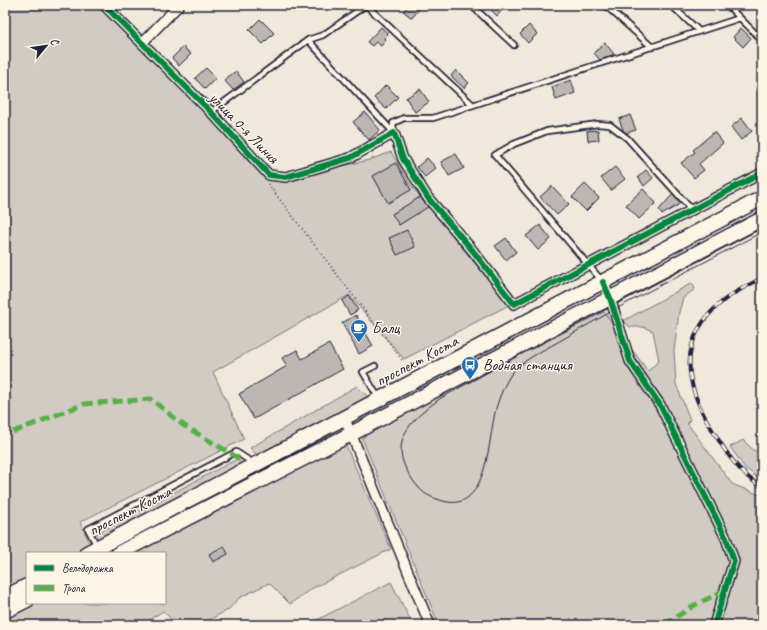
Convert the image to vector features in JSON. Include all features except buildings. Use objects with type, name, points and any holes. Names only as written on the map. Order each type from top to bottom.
[{"type":"main road","name":"проспект Коста","points":[[92,550],[256,466],[762,198]]},
{"type":"main road","name":"проспект Коста","points":[[121,552],[351,434],[762,219]]},
{"type":"main road","points":[[5,597],[26,586]]},
{"type":"main road","points":[[5,611],[26,600]]},
{"type":"street","name":"улица 0-я Линия","points":[[104,5],[211,112],[269,175],[286,177],[350,158],[394,133]]},
{"type":"street","points":[[142,43],[179,5]]},
{"type":"street","points":[[394,133],[403,159],[428,198],[473,251],[514,304],[762,173]]},
{"type":"street","points":[[603,282],[610,298],[630,361],[660,405],[726,538],[734,560],[714,625]]},
{"type":"street","points":[[345,419],[391,526],[430,625]]},
{"type":"lane","points":[[211,112],[308,40],[323,35],[366,5],[473,105]]},
{"type":"lane","points":[[471,5],[514,45]]},
{"type":"lane","points":[[605,5],[652,47]]},
{"type":"lane","points":[[671,5],[699,31]]},
{"type":"lane","points":[[727,5],[762,40]]},
{"type":"lane","points":[[394,133],[394,124],[404,118],[433,118],[740,18]]},
{"type":"lane","points":[[308,40],[394,133]]},
{"type":"lane","points":[[603,282],[495,155],[514,144],[547,131],[598,124],[610,126],[627,138],[692,210]]},
{"type":"lane","points":[[375,366],[363,372],[380,400]]},
{"type":"lane","points":[[92,550],[88,529],[236,452],[256,466]]},
{"type":"path","points":[[269,175],[267,179],[268,184],[403,361]]},
{"type":"path","points":[[5,434],[13,432]]},
{"type":"shaded area","points":[[5,5],[99,5],[275,181],[369,160],[391,152],[410,184],[509,305],[404,359],[349,295],[213,372],[244,439],[80,522],[91,546],[78,552],[26,552],[26,580],[5,591]]},
{"type":"shaded area","points":[[692,283],[695,289],[683,298],[679,312],[674,351],[676,384],[690,420],[687,423],[732,484],[762,496],[762,625],[439,625],[361,436],[604,312],[648,371],[659,361],[653,331],[643,327],[630,327],[623,321]]},
{"type":"shaded area","points":[[357,386],[367,396],[367,400],[259,457],[250,448]]},
{"type":"shaded area","points":[[743,440],[752,449],[762,455],[762,481],[745,468],[730,447]]},
{"type":"shaded area","points":[[344,441],[391,549],[311,589],[290,604],[269,583],[239,598],[228,610],[199,625],[177,625],[163,611],[141,625],[5,625],[5,616],[29,604],[166,604],[166,552],[129,552]]},
{"type":"shaded area","points":[[237,459],[241,462],[241,466],[97,541],[95,536],[96,534]]},
{"type":"shaded area","points":[[391,582],[413,625],[307,625]]},
{"type":"tram line","points":[[762,227],[572,326],[441,398],[417,418],[408,428],[403,438],[401,449],[403,461],[409,474],[419,488],[427,495],[443,501],[458,502],[470,496],[478,485],[484,470],[493,421],[501,395],[509,377],[523,363],[614,310],[762,232]]},
{"type":"railway","points":[[762,278],[727,298],[708,316],[698,331],[692,347],[690,363],[691,380],[703,414],[728,455],[746,476],[762,487]]},
{"type":"marked path","points":[[13,432],[84,404],[151,399],[183,425],[240,459]]},
{"type":"marked path","points":[[664,625],[693,606],[725,590]]},
{"type":"cycle path","points":[[104,5],[211,112],[269,175],[286,177],[350,158],[394,133],[403,159],[428,198],[473,251],[514,304],[762,173]]},
{"type":"cycle path","points":[[603,282],[610,298],[630,361],[660,405],[726,538],[734,561],[714,625]]},
{"type":"place","name":"Балц","points":[[359,343]]},
{"type":"place","name":"Водная станция","points":[[470,380]]}]
